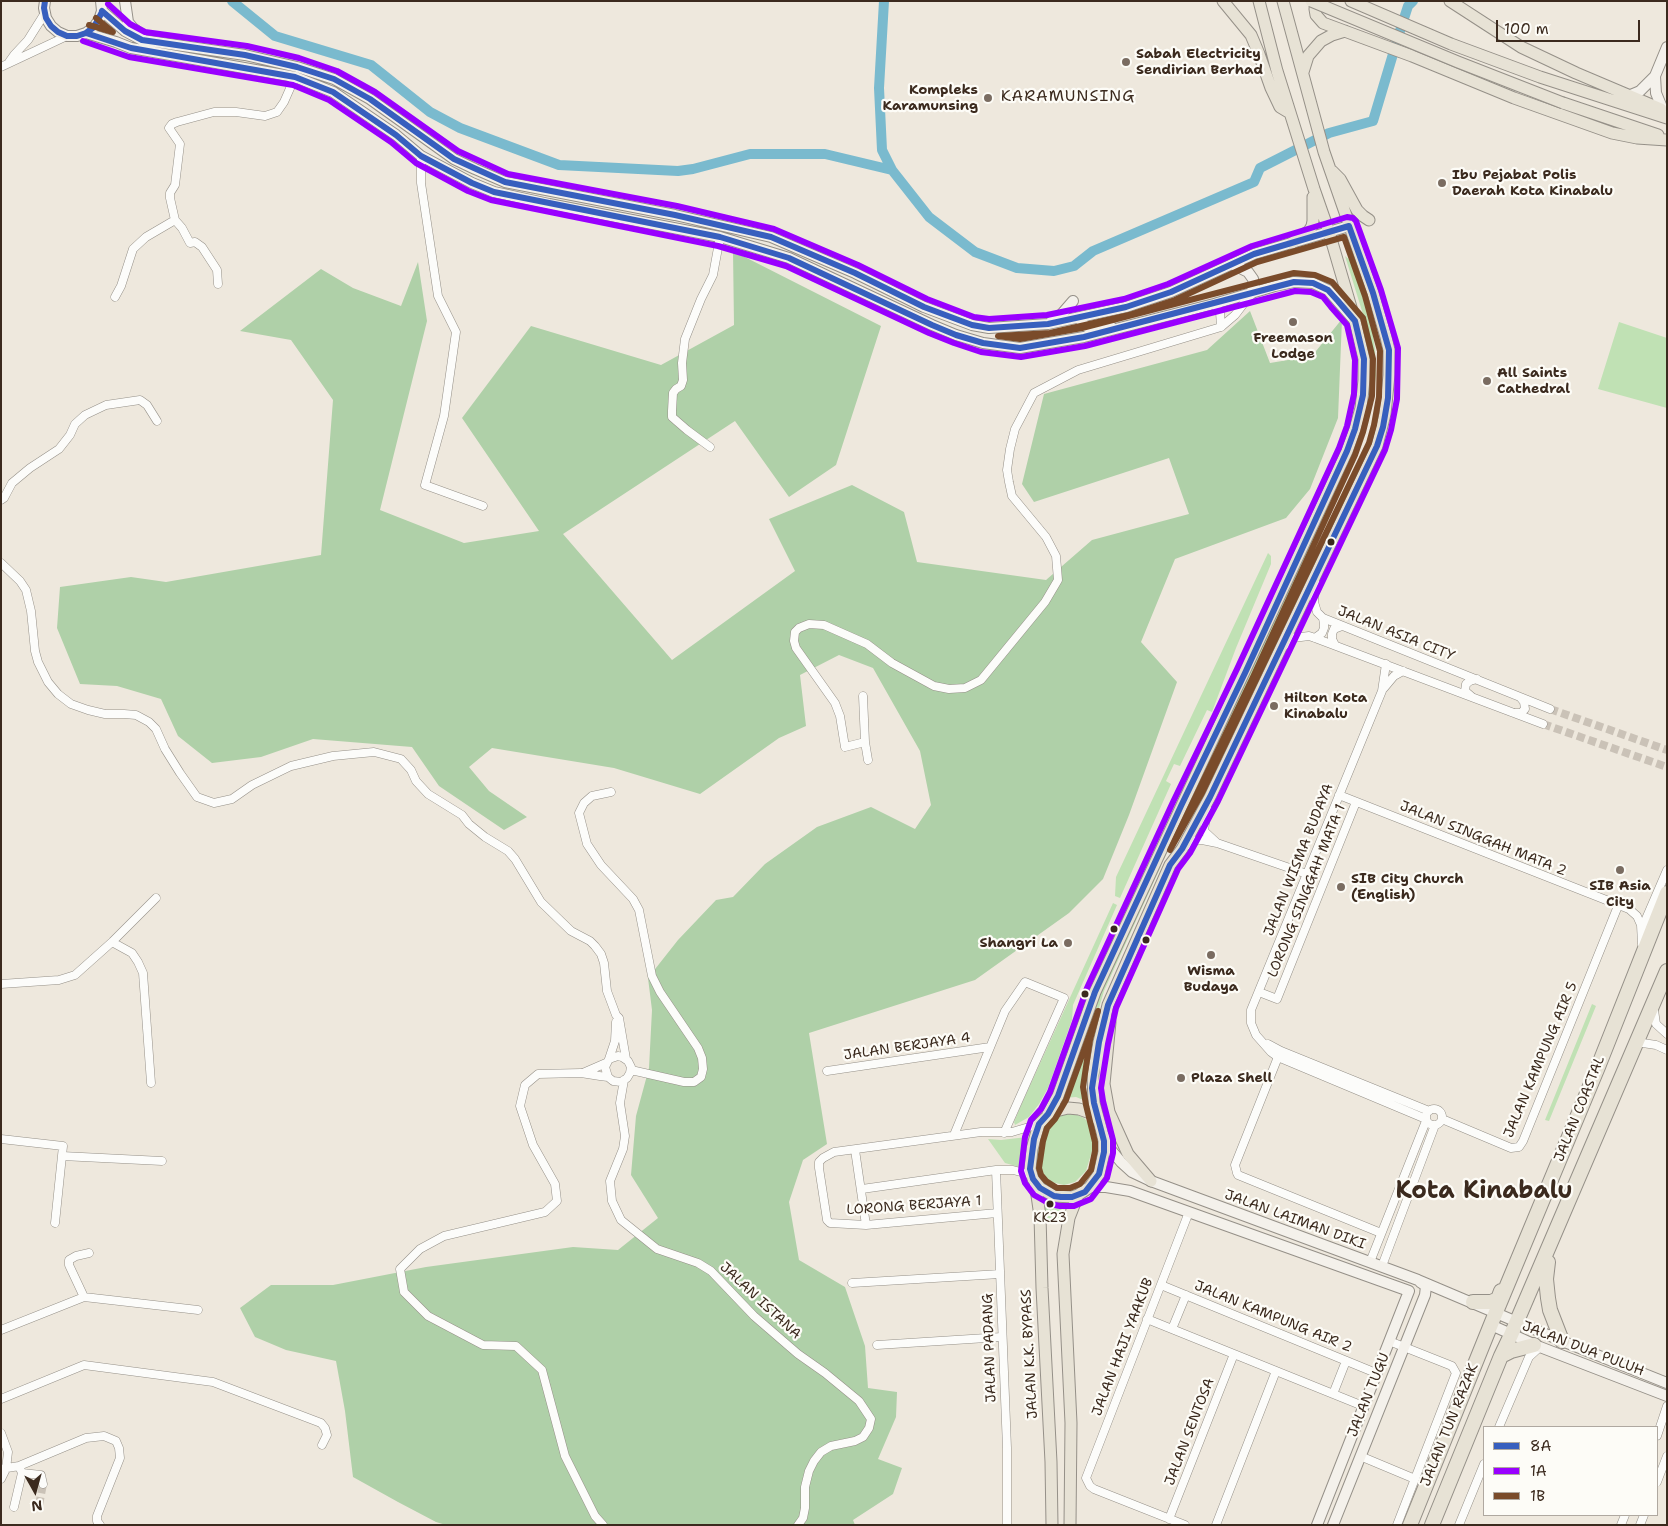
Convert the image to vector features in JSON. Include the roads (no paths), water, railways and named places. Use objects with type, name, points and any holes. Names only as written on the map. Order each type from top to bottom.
[{"type":"highway","name":"JALAN COASTAL","points":[[1493,1319],[1667,893]]},
{"type":"highway","name":"JALAN COASTAL","points":[[1514,1329],[1667,971]]},
{"type":"highway","points":[[1558,1228],[1548,1260],[1546,1279],[1550,1310],[1562,1341]]},
{"type":"highway","points":[[1473,1302],[1486,1303],[1495,1301],[1514,1268]]},
{"type":"highway","name":"JALAN TUN RAZAK","points":[[1410,1525],[1493,1319]]},
{"type":"highway","name":"JALAN TUN RAZAK","points":[[1432,1525],[1501,1356],[1514,1329]]},
{"type":"highway","points":[[1501,1356],[1512,1351],[1537,1346]]},
{"type":"main road","points":[[44,5],[51,26],[67,36],[77,36],[86,33],[94,27],[99,20],[102,6],[108,1]]},
{"type":"main road","points":[[125,1],[128,22],[132,28],[156,41]]},
{"type":"main road","points":[[1223,1],[1251,35],[1280,107],[1290,113]]},
{"type":"main road","points":[[1259,1],[1277,71],[1329,232],[1355,321],[1364,359],[1361,408],[1352,436],[1245,673],[1177,815],[1096,992],[1058,1096],[1048,1114],[1039,1124],[1032,1149],[1030,1169],[1033,1179],[1044,1191],[1054,1196],[1078,1195],[1090,1188],[1099,1174],[1104,1152],[1094,1104],[1093,1075],[1108,1005],[1170,865],[1182,849],[1210,797],[1377,446],[1388,398],[1389,350],[1386,337],[1373,293],[1324,152],[1284,1]]},
{"type":"main road","points":[[1263,16],[1266,1]]},
{"type":"main road","points":[[1311,1],[1563,103],[1667,139]]},
{"type":"main road","points":[[1316,1],[1316,15],[1323,23],[1412,56],[1514,98],[1612,133],[1637,138],[1667,139]]},
{"type":"main road","points":[[1351,1],[1451,44],[1582,91],[1666,113]]},
{"type":"main road","points":[[1452,3],[1521,46],[1666,113]]},
{"type":"main road","points":[[102,6],[133,37],[142,40],[245,55],[298,67],[334,79],[370,99],[454,159],[505,182],[684,217],[771,237],[856,273],[924,307],[972,325],[989,328],[1048,324],[1126,307],[1156,297],[1254,254],[1349,226]]},
{"type":"main road","points":[[1303,72],[1308,56],[1321,41],[1345,31]]},
{"type":"main road","points":[[86,33],[131,48],[295,78],[333,92],[396,135],[421,156],[472,183],[494,192],[720,238],[789,258],[932,325],[983,343],[1020,348],[1084,337],[1294,282],[1313,283],[1328,290],[1355,321]]},
{"type":"main road","points":[[1628,96],[1640,92],[1655,76],[1667,47]]},
{"type":"main road","points":[[1655,76],[1656,93],[1666,113]]},
{"type":"main road","points":[[1329,168],[1340,179],[1357,210],[1369,220]]},
{"type":"main road","points":[[1292,243],[1309,231],[1312,226],[1314,189]]},
{"type":"main road","points":[[1232,264],[1248,272],[1253,278],[1254,284],[1251,294]]},
{"type":"main road","points":[[1048,324],[1060,316],[1073,301]]},
{"type":"main road","points":[[1079,318],[1089,328],[1155,318]]},
{"type":"main road","points":[[1108,1005],[1110,1024],[1104,1084],[1110,1112],[1128,1154],[1151,1181]]},
{"type":"main road","points":[[1048,1114],[1060,1109],[1079,1109],[1090,1113],[1100,1127]]},
{"type":"main road","name":"JALAN LAIMAN DIKI","points":[[1100,1127],[1111,1150],[1132,1172],[1151,1181],[1382,1266],[1473,1302],[1493,1319]]},
{"type":"main road","name":"JALAN K.K. BYPASS","points":[[1033,1179],[1040,1216],[1052,1525]]},
{"type":"main road","name":"JALAN LAIMAN DIKI","points":[[1090,1188],[1130,1191],[1401,1288]]},
{"type":"main road","points":[[1070,1525],[1071,1422],[1063,1254],[1069,1218],[1078,1195]]},
{"type":"main road","name":"JALAN TUGU","points":[[1334,1525],[1426,1290],[1426,1286],[1418,1280]]},
{"type":"main road","name":"JALAN TUGU","points":[[1317,1525],[1409,1291],[1401,1288]]},
{"type":"main road","name":"JALAN DUA PULUH","points":[[1493,1319],[1514,1329],[1537,1346],[1667,1396]]},
{"type":"main road","name":"JALAN DUA PULUH","points":[[1514,1329],[1562,1341],[1667,1383]]},
{"type":"street","points":[[4,64],[28,40],[44,5]]},
{"type":"street","points":[[4,64],[67,36]]},
{"type":"street","points":[[218,284],[217,270],[202,247],[195,242],[190,243],[175,220],[170,193],[175,184],[180,144],[169,128],[177,122],[214,112],[236,112],[265,116],[277,112],[284,102],[295,78]]},
{"type":"street","points":[[421,156],[421,183],[438,296],[456,332],[444,416],[425,485],[483,506]]},
{"type":"street","points":[[114,297],[121,286],[132,249],[146,237],[175,220]]},
{"type":"street","points":[[710,447],[672,417],[672,411],[673,393],[681,386],[683,380],[682,363],[685,339],[713,275],[720,238]]},
{"type":"street","points":[[865,742],[845,747],[840,716],[835,703],[796,648],[794,641],[795,632],[809,624],[824,626],[867,644],[892,662],[934,686],[949,689],[965,688],[981,680],[1045,602],[1058,580],[1056,556],[1046,537],[1012,496],[1009,482],[1010,449],[1015,429],[1034,393],[1086,367],[1221,327],[1229,322],[1251,294]]},
{"type":"street","points":[[1214,304],[1220,312],[1221,327]]},
{"type":"street","points":[[1,500],[12,483],[30,468],[59,449],[70,435],[75,424],[85,415],[106,405],[140,400],[147,405],[157,421]]},
{"type":"street","points":[[1,563],[20,581],[26,590],[32,611],[35,651],[38,662],[48,682],[58,694],[71,704],[88,710],[106,714],[136,715],[149,722],[156,729],[165,749],[198,797],[214,803],[232,799],[252,786],[291,766],[333,756],[374,752],[401,759],[428,794],[462,815],[485,838],[508,851],[515,859],[541,902],[571,931],[590,941],[595,946],[602,958],[607,990],[616,1015],[619,1018],[626,1059],[631,1070],[629,1076],[617,1082],[609,1078],[581,1073],[538,1074],[524,1085],[520,1106],[533,1145],[556,1184],[558,1201],[545,1212],[444,1236],[420,1249],[400,1269],[404,1292],[428,1316],[483,1345],[516,1346],[542,1370],[564,1456],[595,1516],[603,1525]]},
{"type":"street","name":"JALAN ASIA CITY","points":[[1316,572],[1314,602],[1322,618],[1550,709]]},
{"type":"street","points":[[1314,638],[1322,633],[1324,624],[1322,618]]},
{"type":"street","points":[[1335,645],[1332,634],[1334,629],[1342,626]]},
{"type":"street","points":[[1281,649],[1293,638],[1309,636],[1543,724]]},
{"type":"street","name":"JALAN WISMA BUDAYA","points":[[1260,1039],[1253,1029],[1251,1010],[1382,690],[1386,664]]},
{"type":"street","name":"JALAN WISMA BUDAYA","points":[[1382,690],[1394,676],[1403,671]]},
{"type":"street","points":[[1472,697],[1464,689],[1468,682],[1477,680]]},
{"type":"street","points":[[863,696],[865,742],[868,760]]},
{"type":"street","points":[[1513,713],[1521,713],[1525,709],[1524,702],[1519,696]]},
{"type":"street","points":[[611,792],[592,796],[584,803],[579,813],[587,844],[601,866],[633,899],[639,910],[652,976],[660,992],[698,1048],[702,1058],[703,1069],[701,1077],[694,1082],[684,1082],[631,1070]]},
{"type":"street","name":"JALAN SINGGAH MATA 2","points":[[1339,795],[1629,910],[1637,916],[1642,928]]},
{"type":"street","points":[[1210,797],[1204,831],[1217,843]]},
{"type":"street","name":"LORONG SINGGAH MATA 1","points":[[1259,992],[1277,999],[1356,802]]},
{"type":"street","points":[[1182,849],[1194,841],[1202,840],[1217,843],[1307,874]]},
{"type":"street","points":[[1639,963],[1643,941],[1642,928],[1667,870]]},
{"type":"street","points":[[1,984],[59,980],[75,975],[112,942],[156,898]]},
{"type":"street","name":"JALAN KAMPUNG AIR 5","points":[[1442,1119],[1511,1148],[1520,1147],[1618,906]]},
{"type":"street","points":[[112,942],[132,953],[143,973],[151,1083]]},
{"type":"street","points":[[954,1135],[1005,1011],[1025,982],[1064,998],[1004,1133]]},
{"type":"street","points":[[1654,1000],[1654,1019],[1656,1024],[1667,1034]]},
{"type":"street","points":[[616,1015],[616,1032],[605,1071],[620,1103]]},
{"type":"street","points":[[1260,1039],[1278,1057],[1426,1120],[1430,1125],[1436,1125]]},
{"type":"street","points":[[1260,1039],[1281,1051],[1429,1111],[1433,1109],[1438,1110],[1441,1114],[1442,1119],[1436,1125],[1382,1266]]},
{"type":"street","points":[[1636,1042],[1656,1045],[1667,1050]]},
{"type":"street","name":"JALAN BERJAYA 4","points":[[827,1072],[990,1047]]},
{"type":"street","points":[[581,1073],[618,1056],[626,1059]]},
{"type":"street","points":[[1278,1057],[1235,1165],[1235,1171],[1238,1175],[1382,1233]]},
{"type":"street","name":"JALAN ISTANA","points":[[624,1080],[620,1103],[625,1136],[623,1149],[610,1182],[612,1201],[621,1220],[657,1249],[698,1263],[711,1271],[754,1316],[798,1354],[825,1372],[858,1401],[871,1419],[869,1428],[863,1437],[831,1446],[821,1452],[814,1460],[805,1487],[804,1518],[798,1525]]},
{"type":"street","points":[[1370,1262],[1426,1120],[1426,1114],[1429,1111]]},
{"type":"street","points":[[866,1225],[855,1150],[954,1135],[981,1132],[1012,1132],[1039,1124]]},
{"type":"street","points":[[1,1139],[63,1146],[55,1223]]},
{"type":"street","name":"LORONG BERJAYA 1","points":[[855,1150],[834,1152],[823,1158],[820,1162],[819,1168],[827,1220],[830,1223],[866,1225],[997,1213]]},
{"type":"street","points":[[62,1156],[162,1161]]},
{"type":"street","points":[[862,1189],[996,1170],[1013,1170],[1033,1179]]},
{"type":"street","name":"JALAN PADANG","points":[[996,1170],[1007,1448],[1007,1525]]},
{"type":"street","name":"JALAN HAJI YAAKUB","points":[[1169,1518],[1094,1488],[1090,1486],[1086,1478],[1189,1212]]},
{"type":"street","points":[[84,1297],[69,1265],[69,1260],[89,1253]]},
{"type":"street","points":[[852,1283],[1000,1274]]},
{"type":"street","name":"JALAN KAMPUNG AIR 2","points":[[1161,1284],[1376,1373]]},
{"type":"street","points":[[1172,1329],[1186,1295]]},
{"type":"street","points":[[1,1330],[84,1297],[198,1310]]},
{"type":"street","points":[[1147,1319],[1363,1406]]},
{"type":"street","points":[[877,1345],[1002,1337]]},
{"type":"street","points":[[1389,1341],[1452,1366],[1456,1373],[1397,1525]]},
{"type":"street","points":[[1499,1426],[1529,1357],[1537,1346]]},
{"type":"street","name":"JALAN SENTOSA","points":[[1169,1518],[1234,1354]]},
{"type":"street","points":[[1333,1394],[1346,1361]]},
{"type":"street","points":[[1,1399],[84,1364],[213,1382],[321,1423],[326,1428],[327,1435],[322,1445]]},
{"type":"street","points":[[1216,1525],[1276,1371]]},
{"type":"street","points":[[1658,1433],[1667,1406]]},
{"type":"street","points":[[1,1433],[8,1452],[1,1479]]},
{"type":"street","points":[[20,1469],[86,1438],[104,1436],[116,1441],[120,1458],[97,1516],[97,1521],[100,1525]]},
{"type":"street","points":[[1360,1456],[1415,1479]]},
{"type":"street","points":[[1658,1479],[1667,1456]]},
{"type":"street","points":[[1459,1525],[1483,1466]]},
{"type":"street","points":[[4,1469],[20,1469],[41,1475],[42,1484]]},
{"type":"street","points":[[14,1507],[20,1469]]},
{"type":"street","points":[[1169,1518],[1185,1525]]},
{"type":"waterway","points":[[232,1],[275,36],[371,65],[430,112],[460,128],[559,165],[678,171],[693,169],[750,154],[825,154],[892,170]]},
{"type":"waterway","points":[[884,1],[879,88],[882,150],[892,170],[929,217],[975,252],[1017,268],[1054,271],[1074,266],[1093,251],[1254,182],[1260,168],[1329,133],[1373,121],[1408,6],[1413,1]]},
{"type":"tunnel","points":[[1550,709],[1667,750]]},
{"type":"tunnel","points":[[1543,724],[1667,767]]},
{"type":"tunnel","points":[[39,1505],[43,1484]]},
{"type":"place","name":"Sabah Electricity Sendirian Berhad","points":[[1126,62]]},
{"type":"place","name":"Kompleks Karamunsing","points":[[988,98]]},
{"type":"place","name":"Ibu Pejabat Polis Daerah Kota Kinabalu","points":[[1442,183]]},
{"type":"place","name":"Freemason Lodge","points":[[1293,322]]},
{"type":"place","name":"All Saints Cathedral","points":[[1487,381]]},
{"type":"place","name":"Hilton Kota Kinabalu","points":[[1274,706]]},
{"type":"place","name":"SIB Asia City","points":[[1620,870]]},
{"type":"place","name":"SIB City Church (English)","points":[[1341,887]]},
{"type":"place","name":"Shangri La","points":[[1068,943]]},
{"type":"place","name":"Wisma Budaya","points":[[1211,955]]},
{"type":"place","name":"Plaza Shell","points":[[1181,1078]]},
{"type":"place","name":"KK23","points":[[1050,1204]]},
{"type":"district","name":"KARAMUNSING","points":[[1068,97]]},
{"type":"district","name":"Kota Kinabalu","points":[[1484,1192]]}]
